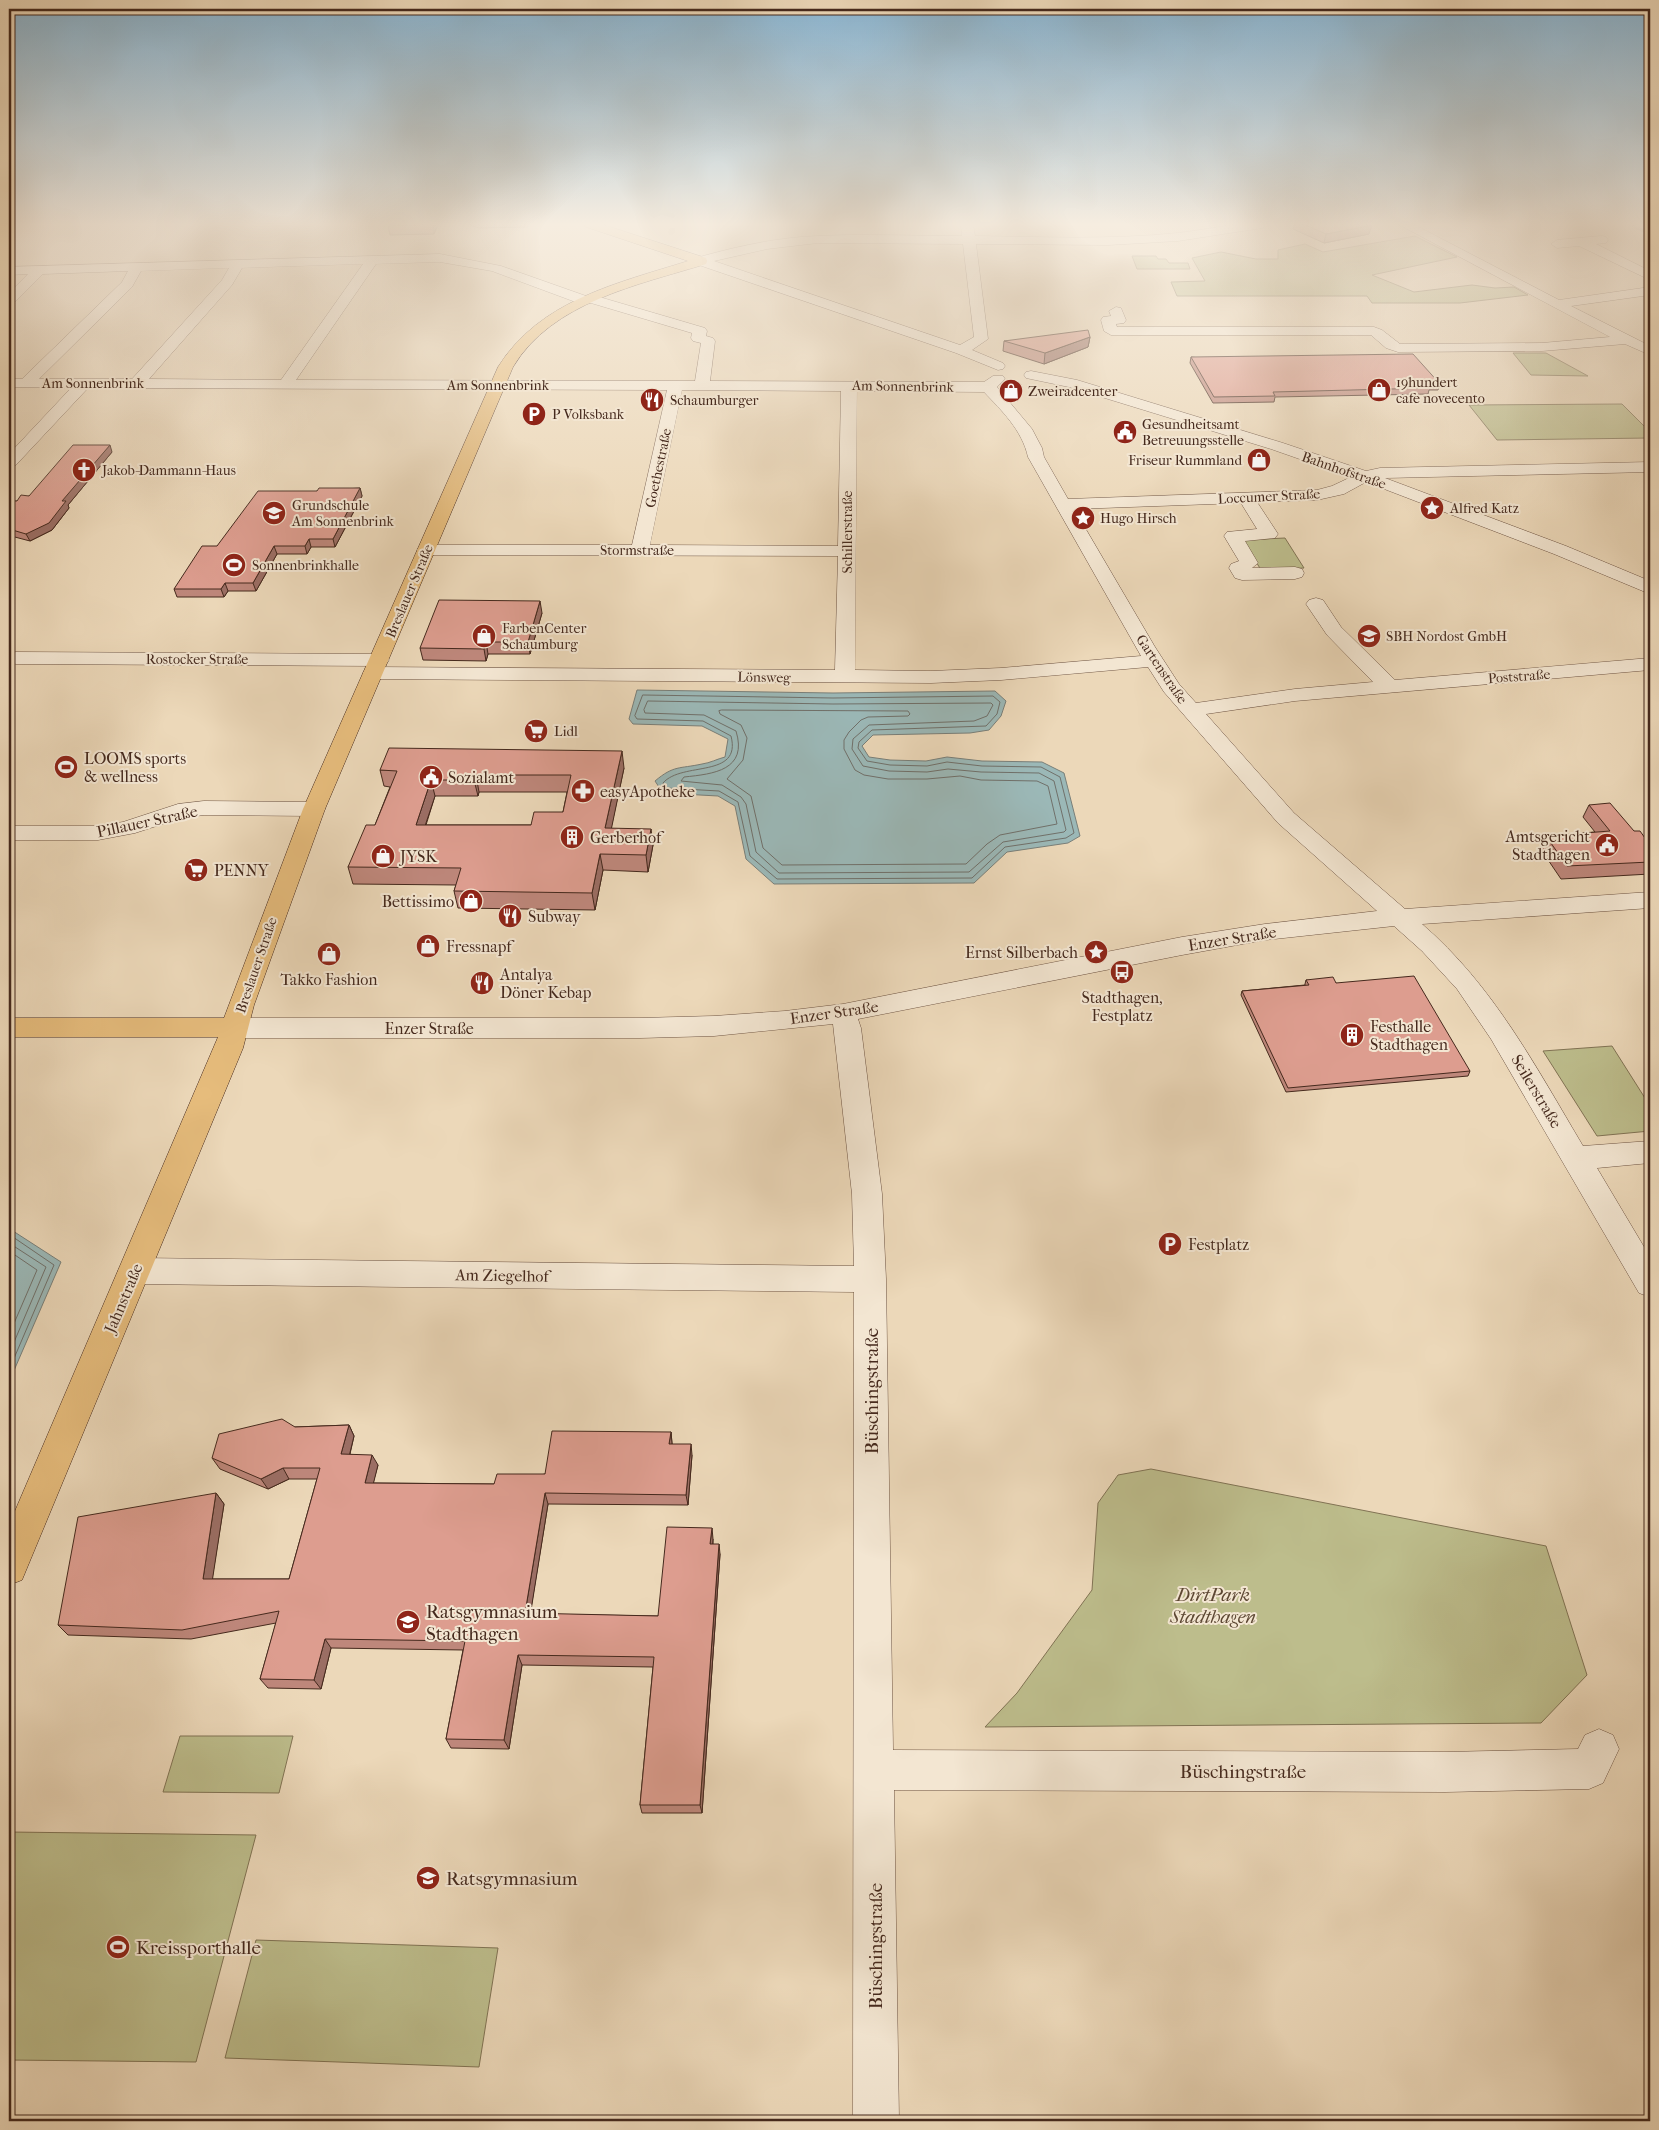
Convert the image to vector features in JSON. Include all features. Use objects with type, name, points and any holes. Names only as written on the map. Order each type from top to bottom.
[{"type":"main road","name":"Breslauer Straße","points":[[235,1028],[268,928],[314,809],[497,385],[515,353],[529,337],[546,323]]},
{"type":"main road","name":"Enzer Straße","points":[[9,1028],[235,1028]]},
{"type":"main road","name":"Jahnstraße","points":[[9,1567],[229,1048],[235,1028]]},
{"type":"street","points":[[26,383],[87,323]]},
{"type":"street","points":[[137,383],[190,323]]},
{"type":"street","points":[[284,384],[327,323]]},
{"type":"street","points":[[664,323],[704,336],[702,385]]},
{"type":"street","name":"Bahnhofstraße","points":[[883,323],[961,350],[1009,375],[1072,383],[1277,446],[1365,476],[1560,550],[1650,588]]},
{"type":"street","points":[[961,350],[981,339],[979,323]]},
{"type":"street","points":[[1109,323],[1111,330],[1374,331],[1381,334],[1390,346],[1398,348],[1542,347],[1627,340]]},
{"type":"street","points":[[1594,323],[1650,351]]},
{"type":"street","name":"Am Sonnenbrink","points":[[9,382],[849,386],[1009,375]]},
{"type":"street","name":"Gartenstraße","points":[[1009,375],[1023,429],[1035,449],[1036,457],[1153,661],[1171,688],[1286,818],[1400,916]]},
{"type":"street","points":[[9,463],[17,446],[84,383]]},
{"type":"street","name":"Goethestraße","points":[[640,550],[676,385]]},
{"type":"street","name":"Schillerstraße","points":[[845,677],[849,386]]},
{"type":"street","name":"Loccumer Straße","points":[[1064,504],[1317,495],[1338,490],[1365,476],[1400,472],[1650,468]]},
{"type":"street","points":[[1246,498],[1269,534],[1233,536],[1248,563],[1238,568],[1242,574],[1295,573]]},
{"type":"street","name":"Stormstraße","points":[[426,550],[848,551]]},
{"type":"street","points":[[1316,604],[1334,631],[1389,686]]},
{"type":"street","name":"Rostocker Straße","points":[[16,658],[376,667]]},
{"type":"street","name":"Lönsweg","points":[[376,667],[845,677],[1001,674],[1153,661]]},
{"type":"street","name":"Poststraße","points":[[1190,710],[1295,695],[1650,664]]},
{"type":"street","name":"Pillauer Straße","points":[[9,832],[98,833],[127,828],[178,812],[204,808],[314,809]]},
{"type":"street","name":"Enzer Straße","points":[[235,1028],[649,1028],[714,1026],[843,1013],[1202,942],[1265,932],[1400,916],[1650,900]]},
{"type":"street","name":"Seilerstraße","points":[[1400,916],[1431,945],[1466,983],[1501,1032],[1650,1284]]},
{"type":"street","name":"Büschingstraße","points":[[843,1013],[848,1028],[867,1194],[870,1279],[876,2121]]},
{"type":"street","points":[[1576,1158],[1650,1152]]},
{"type":"street","name":"Am Ziegelhof","points":[[134,1271],[870,1279]]},
{"type":"street","name":"Büschingstraße","points":[[874,1770],[1445,1772],[1589,1769],[1599,1748]]},
{"type":"green space","points":[[1513,353],[1546,353],[1588,376],[1531,375]]},
{"type":"green space","points":[[1622,404],[1650,432],[1650,438],[1497,440],[1469,405]]},
{"type":"green space","points":[[1285,538],[1304,568],[1261,570],[1243,540]]},
{"type":"green space","points":[[1612,1046],[1650,1106],[1650,1131],[1597,1136],[1543,1051]]},
{"type":"green space","name":"DirtPark Stadthagen","points":[[1151,1469],[1546,1546],[1587,1675],[1541,1723],[985,1727],[1017,1693],[1092,1590],[1098,1503],[1118,1475]]},
{"type":"green space","points":[[180,1736],[293,1736],[279,1793],[163,1792]]},
{"type":"green space","name":"Kreissporthalle","points":[[9,1832],[256,1835],[196,2062],[9,2060]]},
{"type":"green space","points":[[256,1940],[498,1948],[479,2067],[225,2058]]},
{"type":"water","points":[[637,690],[833,693],[995,691],[1006,701],[1001,716],[989,730],[970,733],[873,735],[862,746],[869,757],[890,760],[926,761],[947,757],[982,761],[1042,762],[1064,773],[1080,836],[1068,843],[1007,852],[974,883],[774,884],[746,859],[735,806],[718,796],[663,793],[655,781],[672,770],[725,757],[728,739],[702,726],[633,724],[629,719]]},
{"type":"water","points":[[13,1231],[61,1262],[9,1382],[9,1233]]},
{"type":"building","points":[[1088,330],[1090,337],[1045,353],[1004,341]]},
{"type":"building","points":[[1413,354],[1440,384],[1427,385],[1430,388],[1273,392],[1275,396],[1214,397],[1191,357]]},
{"type":"building","points":[[73,445],[110,445],[62,501],[66,501],[49,523],[26,534],[9,529],[9,502],[17,501],[21,495],[29,496]]},
{"type":"building","points":[[319,488],[360,488],[333,539],[309,539],[305,546],[274,546],[253,583],[225,583],[221,589],[174,589],[202,546],[217,546],[258,491],[317,491]]},
{"type":"building","name":"FarbenCenter Schaumburg","points":[[439,600],[540,601],[528,642],[486,642],[484,649],[420,648]]},
{"type":"building","name":"Gerberhof","points":[[389,748],[622,751],[605,828],[651,829],[646,855],[600,854],[592,893],[454,891],[461,868],[348,867],[366,825],[375,825],[397,771],[380,770]],"holes":[[[476,775],[571,775],[563,812],[534,812],[531,825],[416,825],[431,780],[474,780]]]},
{"type":"building","points":[[1610,803],[1634,831],[1640,831],[1650,845],[1650,862],[1567,866],[1546,836],[1610,831],[1589,805]]},
{"type":"building","name":"Festhalle Stadthagen","points":[[1414,976],[1470,1071],[1288,1088],[1242,991],[1309,985],[1306,980],[1333,977],[1336,983]]},
{"type":"building","name":"Ratsgymnasium Stadthagen","points":[[282,1419],[295,1427],[349,1425],[341,1454],[372,1455],[365,1483],[494,1484],[497,1474],[545,1474],[552,1431],[671,1432],[669,1444],[691,1444],[686,1495],[545,1493],[525,1613],[658,1616],[667,1527],[712,1528],[710,1544],[719,1544],[700,1805],[640,1805],[654,1657],[518,1655],[504,1740],[446,1739],[465,1641],[325,1639],[314,1680],[260,1679],[279,1611],[182,1630],[58,1625],[78,1517],[216,1493],[203,1579],[289,1579],[320,1468],[283,1468],[261,1479],[212,1458],[219,1434]]},
{"type":"place","name":"19hundert cafe novecento","points":[[1379,390]]},
{"type":"place","name":"Zweiradcenter","points":[[1011,391]]},
{"type":"place","name":"Schaumburger","points":[[652,400]]},
{"type":"place","name":"P Volksbank","points":[[534,414]]},
{"type":"place","name":"Gesundheitsamt Betreuungsstelle","points":[[1125,432]]},
{"type":"place","name":"Friseur Rummland","points":[[1259,460]]},
{"type":"place","name":"Jakob-Dammann-Haus","points":[[84,470]]},
{"type":"place","name":"Alfred Katz","points":[[1432,508]]},
{"type":"place","name":"Grundschule Am Sonnenbrink","points":[[274,513]]},
{"type":"place","name":"Hugo Hirsch","points":[[1083,518]]},
{"type":"place","name":"Sonnenbrinkhalle","points":[[234,565]]},
{"type":"place","name":"FarbenCenter Schaumburg","points":[[484,636]]},
{"type":"place","name":"SBH Nordost GmbH","points":[[1369,636]]},
{"type":"place","name":"Lidl","points":[[536,731]]},
{"type":"place","name":"LOOMS sports & wellness","points":[[66,767]]},
{"type":"place","name":"Sozialamt","points":[[431,777]]},
{"type":"place","name":"easyApotheke","points":[[583,791]]},
{"type":"place","name":"Gerberhof","points":[[572,837]]},
{"type":"place","name":"Amtsgericht Stadthagen","points":[[1607,845]]},
{"type":"place","name":"JYSK","points":[[383,856]]},
{"type":"place","name":"PENNY","points":[[196,870]]},
{"type":"place","name":"Bettissimo","points":[[471,901]]},
{"type":"place","name":"Subway","points":[[510,916]]},
{"type":"place","name":"Fressnapf","points":[[428,946]]},
{"type":"place","name":"Ernst Silberbach","points":[[1096,952]]},
{"type":"place","name":"Takko Fashion","points":[[329,954]]},
{"type":"place","name":"Stadthagen, Festplatz","points":[[1122,972]]},
{"type":"place","name":"Antalya Döner Kebap","points":[[482,983]]},
{"type":"place","name":"Festhalle Stadthagen","points":[[1352,1035]]},
{"type":"place","name":"Festplatz","points":[[1170,1244]]},
{"type":"place","name":"Ratsgymnasium Stadthagen","points":[[408,1622]]},
{"type":"place","name":"Ratsgymnasium","points":[[428,1878]]},
{"type":"place","name":"Kreissporthalle","points":[[118,1947]]}]
